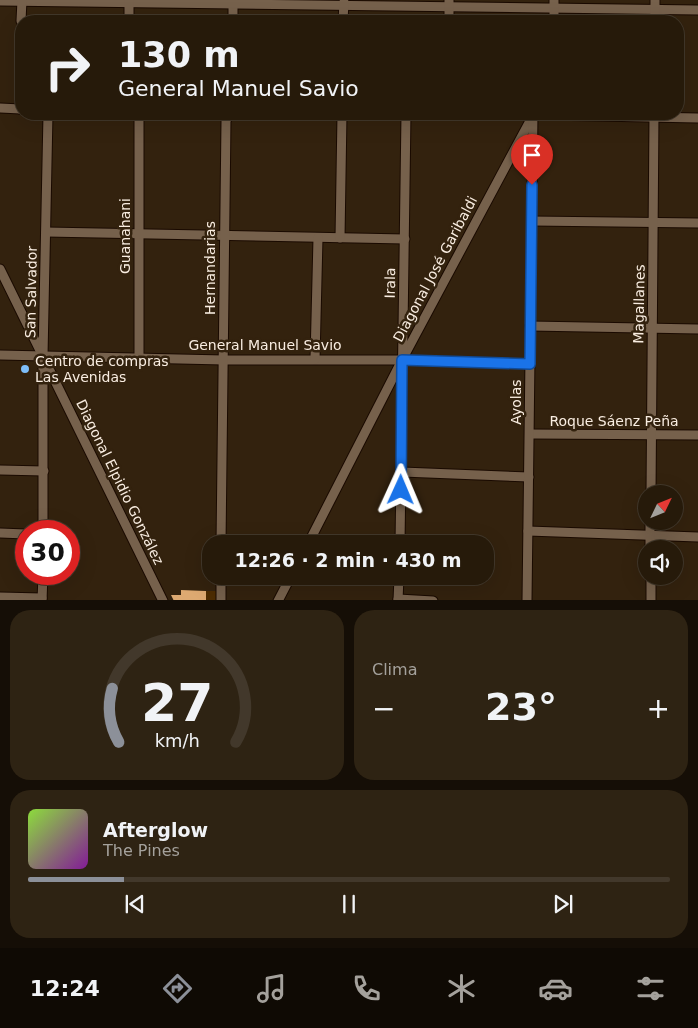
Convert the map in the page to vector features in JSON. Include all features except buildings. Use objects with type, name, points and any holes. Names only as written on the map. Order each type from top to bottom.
[{"type":"street","points":[[0,1],[655,5],[698,10]]},
{"type":"street","points":[[21,15],[22,1]]},
{"type":"street","points":[[129,1],[129,15]]},
{"type":"street","points":[[233,2],[233,15]]},
{"type":"street","points":[[0,108],[15,109]]},
{"type":"street","points":[[684,117],[698,118]]},
{"type":"street","name":"San Salvador","points":[[43,520],[43,356],[48,120]]},
{"type":"street","name":"Guanahani","points":[[139,120],[139,358]]},
{"type":"street","name":"Hernandarias","points":[[221,535],[226,120]]},
{"type":"street","points":[[340,238],[342,120]]},
{"type":"street","name":"Irala","points":[[400,535],[406,120]]},
{"type":"street","name":"Diagonal José Garibaldi","points":[[313,535],[402,360],[530,120]]},
{"type":"street","name":"Ayolas","points":[[527,600],[533,120]]},
{"type":"street","name":"Magallanes","points":[[651,485],[654,120]]},
{"type":"street","points":[[532,221],[698,223]]},
{"type":"street","points":[[46,232],[405,239]]},
{"type":"street","points":[[315,359],[318,238]]},
{"type":"street","name":"Diagonal Elpidio González","points":[[0,269],[163,600]]},
{"type":"street","points":[[530,326],[698,329]]},
{"type":"street","name":"General Manuel Savio","points":[[0,355],[224,360],[402,360],[530,364]]},
{"type":"street","name":"Roque Sáenz Peña","points":[[530,434],[698,435]]},
{"type":"street","points":[[0,470],[44,471]]},
{"type":"street","points":[[402,472],[529,477]]},
{"type":"street","points":[[650,530],[650,540]]},
{"type":"street","points":[[528,531],[698,537]]},
{"type":"street","points":[[0,534],[15,534]]},
{"type":"street","points":[[0,598],[42,599],[42,585]]},
{"type":"street","points":[[221,585],[221,600]]},
{"type":"street","points":[[278,600],[286,585]]},
{"type":"street","points":[[399,585],[398,600],[433,600]]},
{"type":"street","points":[[651,585],[651,600]]},
{"type":"shaded area","points":[[206,591],[216,591],[216,600],[206,600]]},
{"type":"place","name":"Centro de compras Las Avenidas","points":[[25,369]]},
{"type":"route","points":[[401,490],[402,360],[530,364],[532,185]]}]
